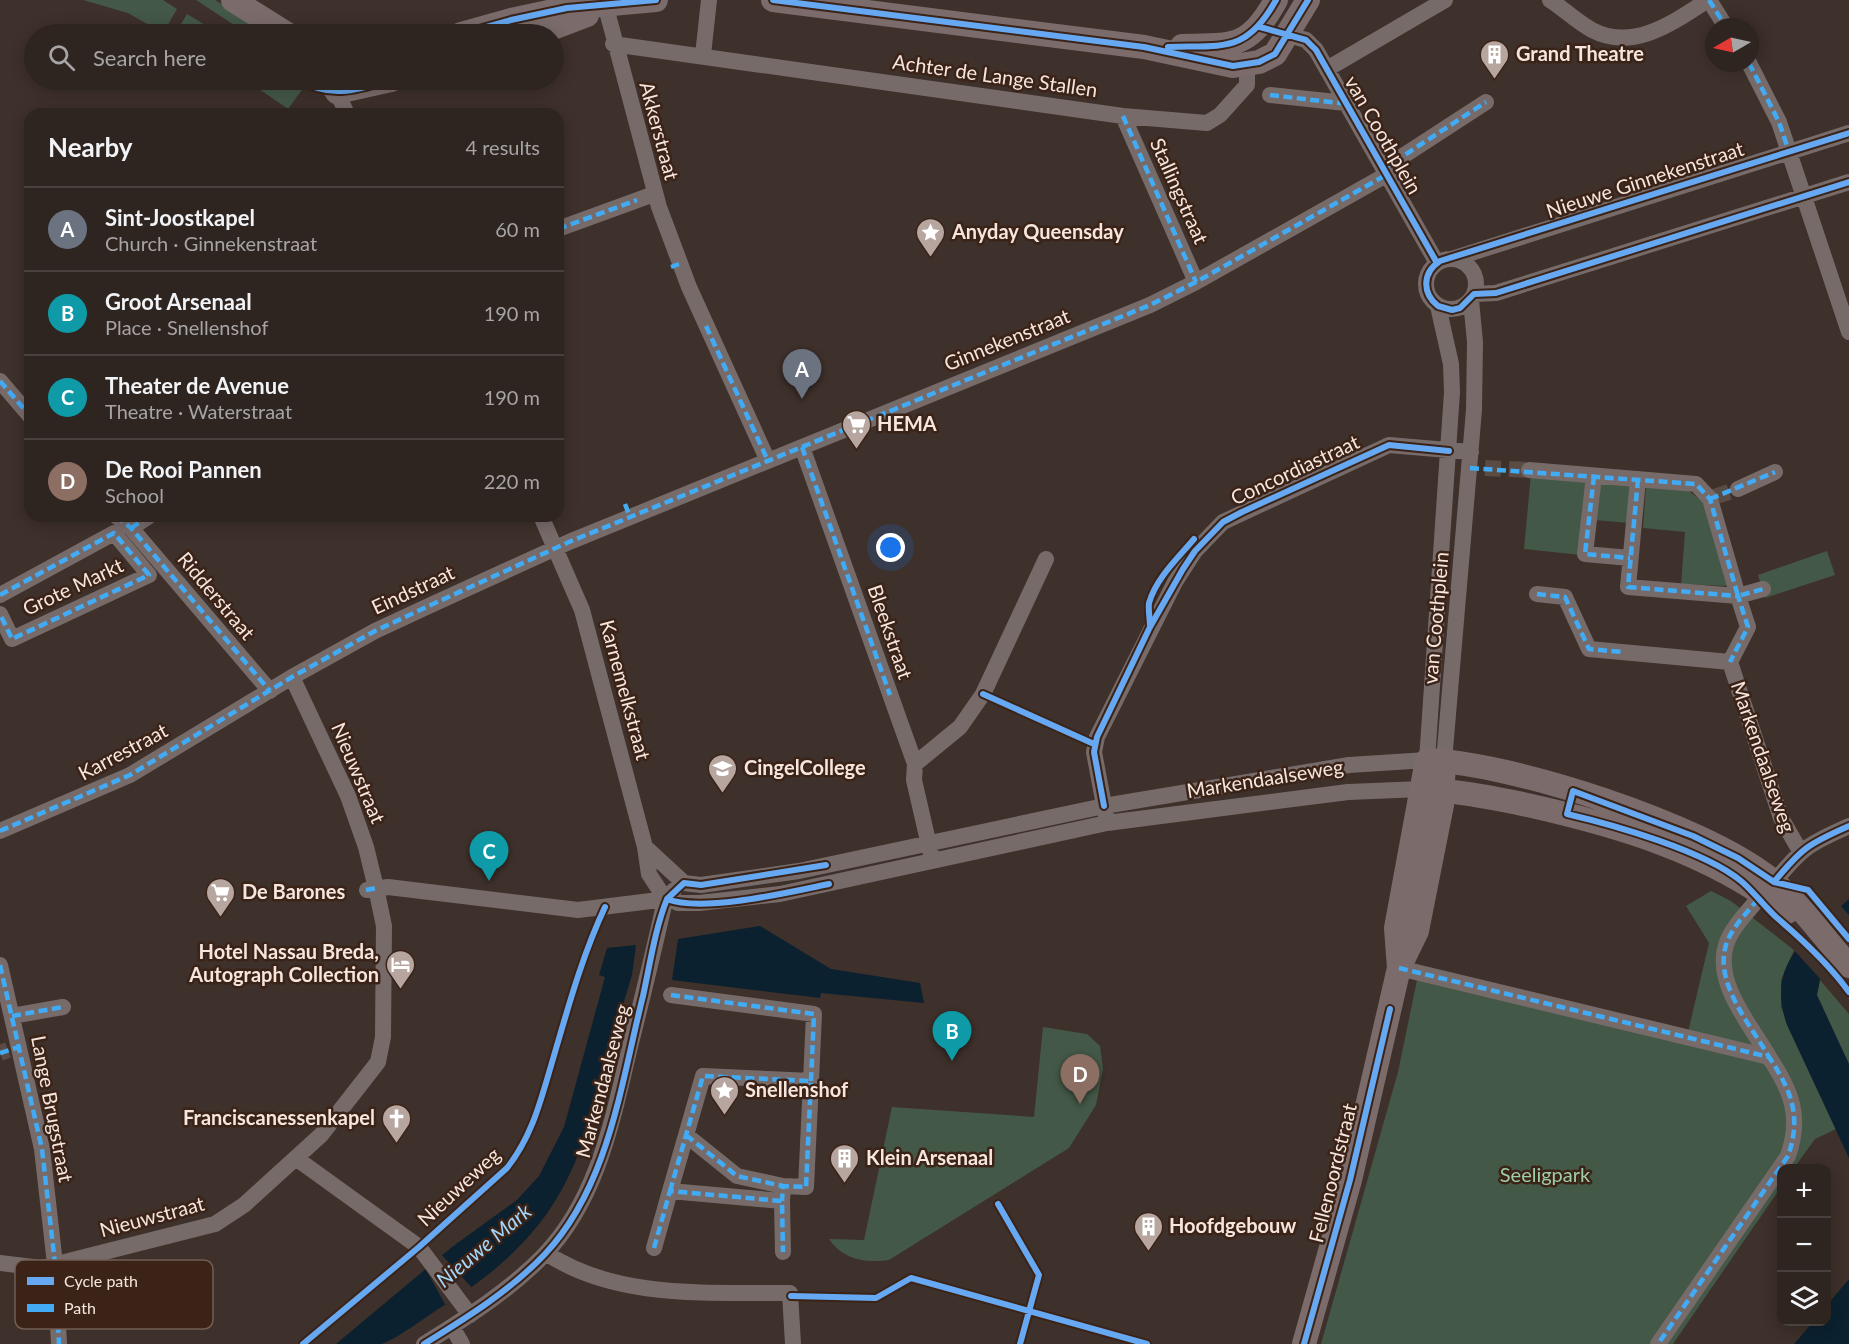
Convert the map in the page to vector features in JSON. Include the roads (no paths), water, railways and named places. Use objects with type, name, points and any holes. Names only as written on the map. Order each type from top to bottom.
[{"type":"main road","points":[[232,0],[271,24]]},
{"type":"main road","points":[[497,24],[567,8],[656,0]]},
{"type":"main road","points":[[773,0],[1144,47],[1224,65],[1253,64],[1275,54],[1289,35],[1308,0]]},
{"type":"main road","points":[[1144,47],[1226,45],[1253,32],[1276,0]]},
{"type":"main road","points":[[559,24],[605,3]]},
{"type":"main road","points":[[1253,32],[1289,35]]},
{"type":"main road","points":[[1253,32],[1253,64]]},
{"type":"main road","points":[[1433,790],[1436,761]]},
{"type":"main road","name":"Markendaalseweg","points":[[1436,761],[1573,791],[1693,836],[1744,861],[1766,891],[1815,929],[1849,966]]},
{"type":"main road","name":"Markendaalseweg","points":[[1433,790],[1567,814],[1615,826],[1697,858],[1774,901],[1815,929]]},
{"type":"main road","name":"Fellenoordstraat","points":[[1304,1344],[1350,1180],[1399,968],[1417,931],[1433,790]]},
{"type":"main road","points":[[1567,814],[1573,791]]},
{"type":"street","points":[[704,55],[709,0]]},
{"type":"street","points":[[1327,69],[1444,0]]},
{"type":"street","points":[[1550,0],[1592,30],[1624,38],[1658,30],[1708,0],[1720,18]]},
{"type":"street","name":"Akkerstraat","points":[[605,3],[613,44],[675,265],[706,326],[768,461]]},
{"type":"street","name":"van Coothplein","points":[[1289,35],[1306,40],[1316,50],[1385,172],[1444,261]]},
{"type":"street","name":"Achter de Lange Stallen","points":[[613,44],[704,55],[1123,116],[1207,123],[1220,115],[1247,85],[1253,64]]},
{"type":"street","points":[[1754,72],[1774,112],[1789,152],[1849,332]]},
{"type":"street","points":[[335,90],[344,108]]},
{"type":"street","name":"van Coothplein","points":[[1270,95],[1346,103]]},
{"type":"street","name":"van Coothplein","points":[[1385,172],[1486,102]]},
{"type":"street","name":"Stallingstraat","points":[[1123,116],[1196,282]]},
{"type":"street","name":"Nieuwe Ginnekenstraat","points":[[1444,261],[1849,133]]},
{"type":"street","name":"Ginnekenstraat","points":[[556,548],[628,510],[768,461],[1150,305],[1196,282],[1385,172]]},
{"type":"street","points":[[1438,306],[1452,310],[1473,297],[1496,293],[1849,182]]},
{"type":"street","points":[[564,227],[654,194]]},
{"type":"street","name":"van Coothplein","points":[[1444,261],[1461,261],[1473,271],[1476,286],[1473,297],[1475,463],[1436,761],[1451,364],[1438,306],[1429,296],[1426,283],[1430,270],[1444,261]]},
{"type":"street","points":[[0,381],[24,409]]},
{"type":"street","name":"Concordiastraat","points":[[1104,806],[1094,744],[1150,627],[1195,551],[1223,522],[1389,444],[1449,451],[1475,463]]},
{"type":"street","name":"Bleekstraat","points":[[802,447],[915,764],[914,780],[928,843]]},
{"type":"street","points":[[1529,470],[1696,484],[1712,498],[1748,627],[1730,662]]},
{"type":"street","points":[[1738,489],[1775,472]]},
{"type":"street","points":[[1594,476],[1586,554],[1630,558]]},
{"type":"street","points":[[1638,479],[1628,587],[1738,596],[1763,589]]},
{"type":"street","name":"Ridderstraat","points":[[124,522],[131,528],[137,548],[264,699]]},
{"type":"street","points":[[131,528],[140,522]]},
{"type":"street","name":"Karnemelkstraat","points":[[544,522],[582,610],[645,847],[651,880],[667,899]]},
{"type":"street","name":"Grote Markt","points":[[0,596],[114,533],[137,548],[149,575],[12,639],[0,614]]},
{"type":"street","name":"Eindstraat","points":[[292,677],[375,631],[556,548]]},
{"type":"street","points":[[915,764],[960,727],[983,694],[1046,559]]},
{"type":"street","name":"Markendaalseweg","points":[[1538,594],[1565,597],[1589,649],[1730,662],[1781,818],[1800,851]]},
{"type":"street","name":"Karrestraat","points":[[0,831],[130,775],[264,699],[292,677]]},
{"type":"street","name":"Nieuwstraat","points":[[71,1260],[215,1224],[244,1205],[321,1136],[378,1062],[383,1037],[384,926],[371,889],[366,848],[348,796],[292,677]]},
{"type":"street","name":"Markendaalseweg","points":[[684,883],[701,885],[799,871],[1104,806],[1349,765],[1436,761]]},
{"type":"street","name":"Markendaalseweg","points":[[667,899],[691,904],[780,894],[1107,822],[1348,792],[1433,790]]},
{"type":"street","points":[[1104,806],[1107,822]]},
{"type":"street","points":[[1658,1344],[1788,1156],[1794,1138],[1792,1103],[1786,1083],[1726,980],[1723,963],[1726,944],[1730,936],[1800,851],[1813,842],[1849,826]]},
{"type":"street","points":[[928,843],[932,861]]},
{"type":"street","name":"Karnemelkstraat","points":[[645,847],[661,864]]},
{"type":"street","points":[[371,889],[489,898],[578,910],[667,899],[684,883],[661,864]]},
{"type":"street","name":"Markendaalseweg","points":[[424,1344],[510,1286],[546,1253],[576,1212],[605,1146],[667,899],[661,864]]},
{"type":"street","name":"Lange Brugstraat","points":[[0,964],[12,1016],[14,1049],[42,1149],[55,1260]]},
{"type":"street","points":[[1399,968],[1769,1057]]},
{"type":"street","points":[[670,1191],[783,1193],[806,1187],[814,1014],[671,995]]},
{"type":"street","points":[[12,1016],[63,1007]]},
{"type":"street","points":[[654,1248],[703,1076],[811,1081]]},
{"type":"street","points":[[686,1135],[737,1176],[783,1193]]},
{"type":"street","points":[[297,1159],[419,1247],[432,1260],[470,1315]]},
{"type":"street","points":[[783,1193],[783,1252]]},
{"type":"street","points":[[546,1253],[572,1269],[638,1287],[790,1293],[794,1344]]},
{"type":"street","name":"Nieuwstraat","points":[[0,1263],[15,1265]]},
{"type":"street","points":[[452,1327],[462,1344]]},
{"type":"street","name":"Lange Brugstraat","points":[[58,1329],[59,1344]]},
{"type":"water","points":[[1849,899],[1849,953],[1820,979],[1817,995],[1849,1064],[1849,1158],[1787,1025],[1782,1003],[1782,984],[1786,967],[1794,953]]},
{"type":"water","points":[[760,926],[831,969],[920,983],[924,1003],[821,993],[820,998],[672,980],[678,939]]},
{"type":"water","name":"Nieuwe Mark","points":[[636,945],[632,975],[622,1008],[619,1008],[596,1102],[583,1142],[567,1179],[547,1213],[521,1245],[487,1276],[403,1333],[381,1344],[336,1344],[452,1247],[517,1200],[539,1176],[564,1127],[605,977],[599,975],[607,948]]},
{"type":"water","points":[[1849,1279],[1849,1344],[1794,1344],[1810,1326],[1831,1326],[1831,1300]]},
{"type":"tunnel","points":[[1485,468],[1529,470]]},
{"type":"tunnel","points":[[1714,497],[1738,489]]},
{"type":"tunnel","points":[[0,1053],[8,1050]]},
{"type":"place","name":"Grand Theatre","points":[[1495,80]]},
{"type":"place","name":"Anyday Queensday","points":[[931,258]]},
{"type":"place","name":"Sint-Joostkapel","points":[[802,399]]},
{"type":"place","name":"HEMA","points":[[856,450]]},
{"type":"place","name":"CingelCollege","points":[[723,794]]},
{"type":"place","name":"Theater de Avenue","points":[[489,881]]},
{"type":"place","name":"De Barones","points":[[221,918]]},
{"type":"place","name":"Hotel Nassau Breda, Autograph Collection","points":[[400,990]]},
{"type":"place","name":"Groot Arsenaal","points":[[952,1061]]},
{"type":"place","name":"De Rooi Pannen","points":[[1080,1104]]},
{"type":"place","name":"Snellenshof","points":[[724,1116]]},
{"type":"place","name":"Franciscanessenkapel","points":[[396,1144]]},
{"type":"place","name":"Klein Arsenaal","points":[[845,1184]]},
{"type":"place","name":"Hoofdgebouw","points":[[1148,1252]]},
{"type":"park label","name":"Seeligpark","points":[[1545,1175]]}]
